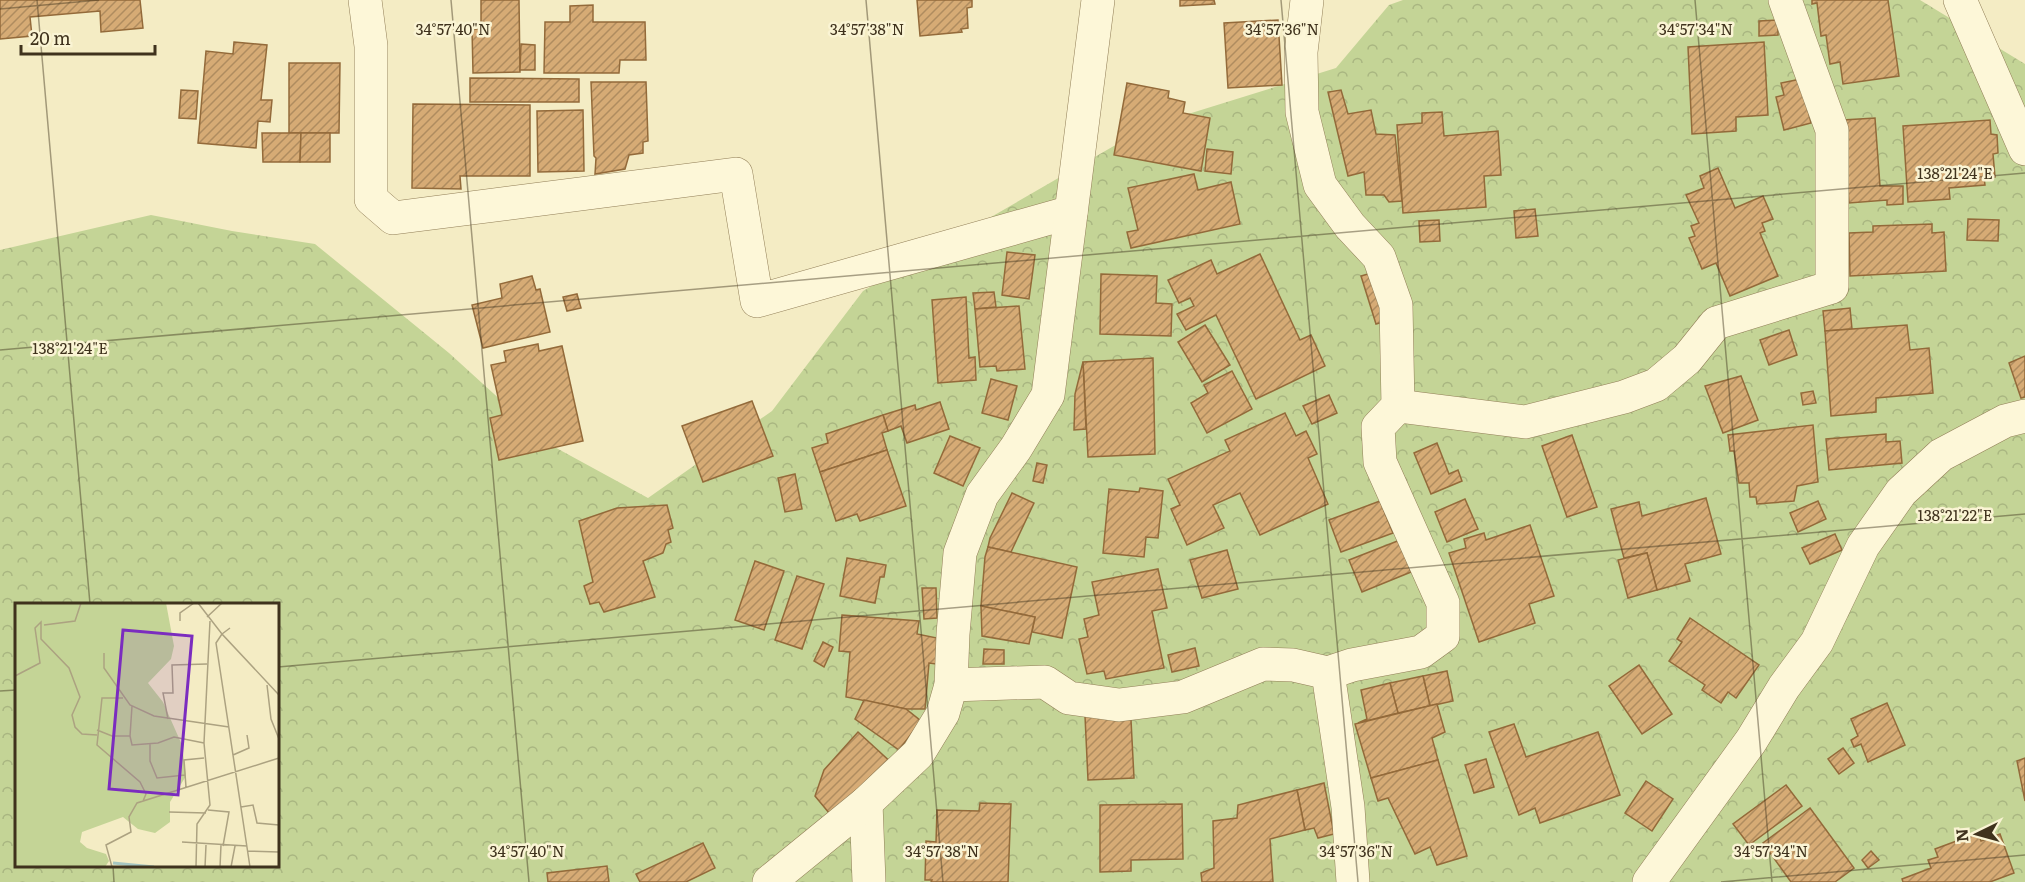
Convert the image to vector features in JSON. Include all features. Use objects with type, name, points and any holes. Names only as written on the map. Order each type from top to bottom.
[{"type":"street","points":[[365,0],[370,46],[371,199],[393,218],[736,174],[757,301],[1071,212]]},
{"type":"street","points":[[769,882],[866,803],[918,754],[943,713],[951,685],[952,634],[960,553],[982,495],[1016,448],[1048,395],[1098,0]]},
{"type":"street","points":[[951,685],[1045,682],[1069,698],[1119,705],[1183,697],[1263,664],[1293,665],[1328,673],[1352,665],[1421,652],[1443,636],[1443,603],[1380,462],[1378,427],[1398,406],[1396,305],[1378,257],[1350,226],[1320,185],[1302,112],[1301,52],[1307,0]]},
{"type":"street","points":[[1398,406],[1525,422],[1624,398],[1656,386],[1687,359],[1716,323],[1832,287],[1832,130],[1785,0]]},
{"type":"street","points":[[1960,0],[2025,149]]},
{"type":"street","points":[[1648,882],[1751,741],[1784,687],[1817,642],[1863,546],[1901,492],[1941,455],[2005,421],[2025,416]]},
{"type":"street","points":[[1328,673],[1348,807],[1353,882]]},
{"type":"street","points":[[866,803],[869,882]]},
{"type":"green space","points":[[1403,0],[1920,0],[2025,64],[2025,882],[0,882],[0,250],[151,215],[315,244],[449,353],[549,444],[648,498],[772,411],[863,291],[1119,143],[1185,115],[1336,68],[1389,5]]},
{"type":"building","points":[[0,0],[140,0],[143,28],[101,32],[100,11],[30,17],[32,36],[0,39]]},
{"type":"building","points":[[481,0],[519,0],[520,72],[473,73],[472,29],[481,29]]},
{"type":"building","points":[[917,0],[972,0],[972,7],[967,8],[968,28],[961,29],[962,32],[920,36]]},
{"type":"building","points":[[1180,0],[1214,0],[1215,4],[1180,6]]},
{"type":"building","points":[[1812,0],[1888,0],[1899,76],[1843,84],[1840,62],[1830,64],[1826,35],[1821,36],[1817,3],[1812,4]]},
{"type":"building","points":[[593,5],[593,22],[645,22],[646,60],[620,60],[619,73],[544,73],[545,22],[570,22],[570,6]]},
{"type":"building","points":[[1278,20],[1282,85],[1228,88],[1224,23]]},
{"type":"building","points":[[1778,20],[1778,35],[1759,36],[1759,21]]},
{"type":"building","points":[[234,42],[267,45],[261,100],[272,100],[270,122],[258,121],[256,148],[198,143],[206,51],[233,54]]},
{"type":"building","points":[[1764,42],[1768,115],[1736,117],[1736,131],[1692,134],[1688,47]]},
{"type":"building","points":[[521,44],[535,45],[535,70],[520,70]]},
{"type":"building","points":[[289,63],[340,63],[339,133],[289,133]]},
{"type":"building","points":[[470,78],[579,79],[579,102],[470,102]]},
{"type":"building","points":[[1801,79],[1811,123],[1784,130],[1776,97],[1784,95],[1781,83]]},
{"type":"building","points":[[591,82],[646,82],[648,141],[643,142],[643,153],[629,155],[625,169],[595,174]]},
{"type":"building","points":[[1127,83],[1169,91],[1168,98],[1185,102],[1183,113],[1210,118],[1201,171],[1114,155]]},
{"type":"building","points":[[181,90],[198,91],[196,119],[179,118]]},
{"type":"building","points":[[1341,90],[1348,114],[1371,110],[1376,134],[1395,135],[1402,201],[1389,202],[1384,195],[1366,195],[1364,172],[1348,176],[1328,92]]},
{"type":"building","points":[[413,104],[530,105],[530,176],[460,176],[461,189],[412,188]]},
{"type":"building","points":[[583,110],[584,171],[538,172],[537,111]]},
{"type":"building","points":[[1442,112],[1444,136],[1498,131],[1501,175],[1484,176],[1486,207],[1403,213],[1397,125],[1422,123],[1422,113]]},
{"type":"building","points":[[1875,118],[1880,186],[1903,186],[1903,204],[1887,205],[1887,200],[1849,203],[1843,120]]},
{"type":"building","points":[[1990,120],[1991,134],[1997,135],[1998,153],[1993,154],[1995,177],[1984,177],[1985,185],[1949,188],[1950,199],[1908,202],[1903,126]]},
{"type":"building","points":[[262,133],[301,133],[300,162],[263,162]]},
{"type":"building","points":[[301,133],[330,133],[330,162],[300,162]]},
{"type":"building","points":[[1207,149],[1233,152],[1231,174],[1205,171]]},
{"type":"building","points":[[1718,168],[1735,208],[1763,196],[1773,219],[1762,223],[1765,231],[1760,233],[1778,276],[1730,296],[1716,263],[1702,269],[1689,238],[1695,236],[1691,226],[1699,223],[1686,195],[1704,188],[1700,176]]},
{"type":"building","points":[[1194,174],[1198,190],[1231,182],[1240,224],[1131,248],[1127,232],[1138,230],[1128,188]]},
{"type":"building","points":[[1535,209],[1538,236],[1516,238],[1514,211]]},
{"type":"building","points":[[1968,219],[1999,220],[1998,241],[1967,240]]},
{"type":"building","points":[[1439,220],[1440,241],[1420,242],[1419,221]]},
{"type":"building","points":[[1932,224],[1932,233],[1944,232],[1946,271],[1850,276],[1849,233],[1873,232],[1873,226]]},
{"type":"building","points":[[1007,252],[1035,255],[1029,299],[1002,295]]},
{"type":"building","points":[[1260,254],[1300,340],[1311,335],[1325,366],[1256,399],[1216,315],[1186,330],[1177,314],[1194,306],[1190,298],[1179,303],[1168,280],[1211,260],[1217,274]]},
{"type":"building","points":[[1375,272],[1390,320],[1376,324],[1361,276]]},
{"type":"building","points":[[1101,274],[1157,276],[1156,303],[1172,304],[1171,336],[1100,334]]},
{"type":"building","points":[[532,276],[536,290],[540,289],[550,332],[483,348],[472,305],[502,298],[500,284]]},
{"type":"building","points":[[994,292],[996,307],[975,309],[973,293]]},
{"type":"building","points":[[577,294],[581,308],[567,311],[563,297]]},
{"type":"building","points":[[966,297],[969,358],[975,357],[976,380],[938,383],[932,300]]},
{"type":"building","points":[[1019,306],[1025,369],[997,371],[996,366],[980,367],[975,309]]},
{"type":"building","points":[[1850,308],[1852,329],[1825,331],[1823,311]]},
{"type":"building","points":[[1205,325],[1230,365],[1202,382],[1178,342]]},
{"type":"building","points":[[1907,325],[1910,350],[1929,348],[1933,393],[1876,398],[1876,412],[1831,416],[1825,331]]},
{"type":"building","points":[[1789,330],[1797,355],[1769,365],[1760,340]]},
{"type":"building","points":[[538,344],[539,351],[562,346],[583,441],[499,460],[490,418],[502,415],[491,365],[506,362],[504,351]]},
{"type":"building","points":[[2025,356],[2025,397],[2021,398],[2009,363]]},
{"type":"building","points":[[1153,358],[1155,454],[1088,457],[1083,362]]},
{"type":"building","points":[[1083,362],[1086,429],[1074,430],[1075,394]]},
{"type":"building","points":[[1232,371],[1252,409],[1207,433],[1191,403],[1208,393],[1204,385]]},
{"type":"building","points":[[1741,376],[1758,420],[1723,433],[1705,386]]},
{"type":"building","points":[[991,379],[1017,386],[1008,420],[982,413]]},
{"type":"building","points":[[1813,391],[1816,403],[1803,405],[1801,393]]},
{"type":"building","points":[[1329,395],[1337,413],[1312,424],[1303,406]]},
{"type":"building","points":[[752,401],[773,456],[703,482],[682,426]]},
{"type":"building","points":[[940,402],[949,429],[907,443],[901,426],[888,431],[883,415],[915,405],[916,410]]},
{"type":"building","points":[[1285,413],[1296,436],[1306,431],[1317,454],[1308,458],[1328,504],[1260,535],[1240,493],[1213,505],[1224,528],[1187,545],[1171,509],[1180,505],[1168,479],[1230,451],[1225,440]]},
{"type":"building","points":[[883,415],[888,431],[882,433],[887,450],[820,472],[812,448],[828,443],[826,434]]},
{"type":"building","points":[[1813,425],[1818,482],[1797,486],[1794,501],[1757,504],[1756,497],[1750,497],[1749,483],[1739,483],[1734,451],[1730,451],[1728,435]]},
{"type":"building","points":[[1886,434],[1886,442],[1900,441],[1902,463],[1829,470],[1826,439]]},
{"type":"building","points":[[1572,435],[1597,507],[1567,517],[1542,446]]},
{"type":"building","points":[[950,436],[980,448],[963,486],[934,473]]},
{"type":"building","points":[[1437,443],[1449,474],[1458,470],[1462,481],[1431,494],[1414,453]]},
{"type":"building","points":[[887,450],[906,506],[860,521],[857,514],[836,521],[820,472]]},
{"type":"building","points":[[1037,463],[1047,465],[1043,483],[1033,481]]},
{"type":"building","points":[[795,474],[802,509],[785,512],[778,478]]},
{"type":"building","points":[[1140,488],[1163,491],[1158,538],[1146,537],[1144,557],[1103,553],[1109,489],[1139,492]]},
{"type":"building","points":[[1012,493],[1034,503],[1011,552],[988,547],[990,538]]},
{"type":"building","points":[[1706,498],[1721,554],[1685,564],[1690,581],[1657,590],[1647,553],[1624,558],[1611,509],[1639,502],[1642,516]]},
{"type":"building","points":[[1465,499],[1478,529],[1447,542],[1435,512]]},
{"type":"building","points":[[1380,501],[1393,533],[1341,552],[1329,520]]},
{"type":"building","points":[[1818,501],[1826,519],[1798,532],[1790,513]]},
{"type":"building","points":[[667,505],[673,528],[668,530],[671,542],[666,544],[663,553],[643,561],[655,597],[604,612],[599,602],[590,604],[584,586],[593,582],[579,521],[617,508]]},
{"type":"building","points":[[1530,525],[1554,596],[1529,604],[1535,623],[1479,642],[1449,553],[1466,548],[1464,539],[1484,533],[1486,540]]},
{"type":"building","points":[[1835,534],[1842,550],[1810,564],[1802,548]]},
{"type":"building","points":[[1400,540],[1411,572],[1362,592],[1349,560]]},
{"type":"building","points":[[988,547],[1077,567],[1062,638],[1032,632],[1035,617],[981,606],[985,557]]},
{"type":"building","points":[[1227,550],[1238,589],[1202,598],[1190,560]]},
{"type":"building","points":[[1647,553],[1657,590],[1628,598],[1618,560]]},
{"type":"building","points":[[847,558],[886,565],[884,577],[880,577],[875,603],[840,596]]},
{"type":"building","points":[[755,561],[784,571],[764,630],[735,620]]},
{"type":"building","points":[[1158,569],[1167,608],[1152,611],[1164,668],[1106,679],[1104,671],[1087,674],[1079,639],[1088,637],[1084,619],[1099,615],[1092,582]]},
{"type":"building","points":[[797,576],[824,584],[802,649],[775,640]]},
{"type":"building","points":[[922,588],[936,588],[937,618],[924,619]]},
{"type":"building","points":[[981,606],[1035,617],[1029,644],[982,636]]},
{"type":"building","points":[[842,615],[919,621],[917,634],[937,638],[936,664],[929,663],[925,709],[906,709],[846,697],[850,652],[839,651]]},
{"type":"building","points":[[1690,618],[1759,665],[1736,698],[1728,692],[1721,703],[1702,690],[1705,685],[1669,661],[1682,642],[1677,639]]},
{"type":"building","points":[[823,642],[833,647],[824,667],[814,661]]},
{"type":"building","points":[[1195,648],[1199,666],[1172,672],[1168,655]]},
{"type":"building","points":[[984,649],[1004,650],[1004,664],[983,664]]},
{"type":"building","points":[[1639,665],[1672,714],[1642,734],[1609,686]]},
{"type":"building","points":[[1447,671],[1453,701],[1430,706],[1423,676]]},
{"type":"building","points":[[1423,676],[1430,706],[1398,713],[1390,683]]},
{"type":"building","points":[[1390,683],[1398,713],[1358,723],[1367,719],[1361,690]]},
{"type":"building","points":[[864,700],[906,709],[921,721],[899,750],[855,719]]},
{"type":"building","points":[[1887,703],[1905,745],[1868,762],[1861,744],[1854,747],[1851,740],[1858,736],[1851,719]]},
{"type":"building","points":[[1437,704],[1445,732],[1432,738],[1438,760],[1371,778],[1355,724]]},
{"type":"building","points":[[1085,716],[1131,720],[1134,778],[1088,780]]},
{"type":"building","points":[[1514,724],[1526,757],[1598,732],[1620,795],[1540,823],[1535,808],[1519,815],[1489,732]]},
{"type":"building","points":[[858,732],[895,766],[834,819],[815,796],[824,770]]},
{"type":"building","points":[[1843,748],[1854,763],[1839,774],[1828,759]]},
{"type":"building","points":[[2025,758],[2025,801],[2017,761]]},
{"type":"building","points":[[1486,759],[1494,787],[1474,793],[1465,765]]},
{"type":"building","points":[[1438,760],[1467,856],[1437,865],[1430,847],[1415,854],[1388,798],[1378,801],[1371,778]]},
{"type":"building","points":[[1646,781],[1673,799],[1652,831],[1625,813]]},
{"type":"building","points":[[1324,783],[1334,834],[1318,838],[1314,828],[1305,830],[1297,790]]},
{"type":"building","points":[[1786,785],[1802,806],[1749,845],[1733,824]]},
{"type":"building","points":[[1297,790],[1305,830],[1270,839],[1273,882],[1202,882],[1201,873],[1214,868],[1213,821],[1237,818],[1238,805]]},
{"type":"building","points":[[980,803],[1011,804],[1008,882],[931,882],[932,880],[925,880],[926,841],[936,842],[937,810],[979,811]]},
{"type":"building","points":[[1182,804],[1183,859],[1131,860],[1131,871],[1100,872],[1100,805]]},
{"type":"building","points":[[1810,808],[1854,868],[1835,882],[1791,882],[1763,843]]},
{"type":"building","points":[[1978,833],[1981,841],[2000,834],[2014,873],[1990,882],[1903,882],[1902,879],[1931,868],[1928,860],[1938,857],[1935,849]]},
{"type":"building","points":[[703,843],[715,868],[686,882],[640,882],[636,874]]},
{"type":"building","points":[[1871,851],[1879,860],[1868,868],[1862,860]]},
{"type":"building","points":[[607,866],[609,882],[548,882],[547,873]]}]
